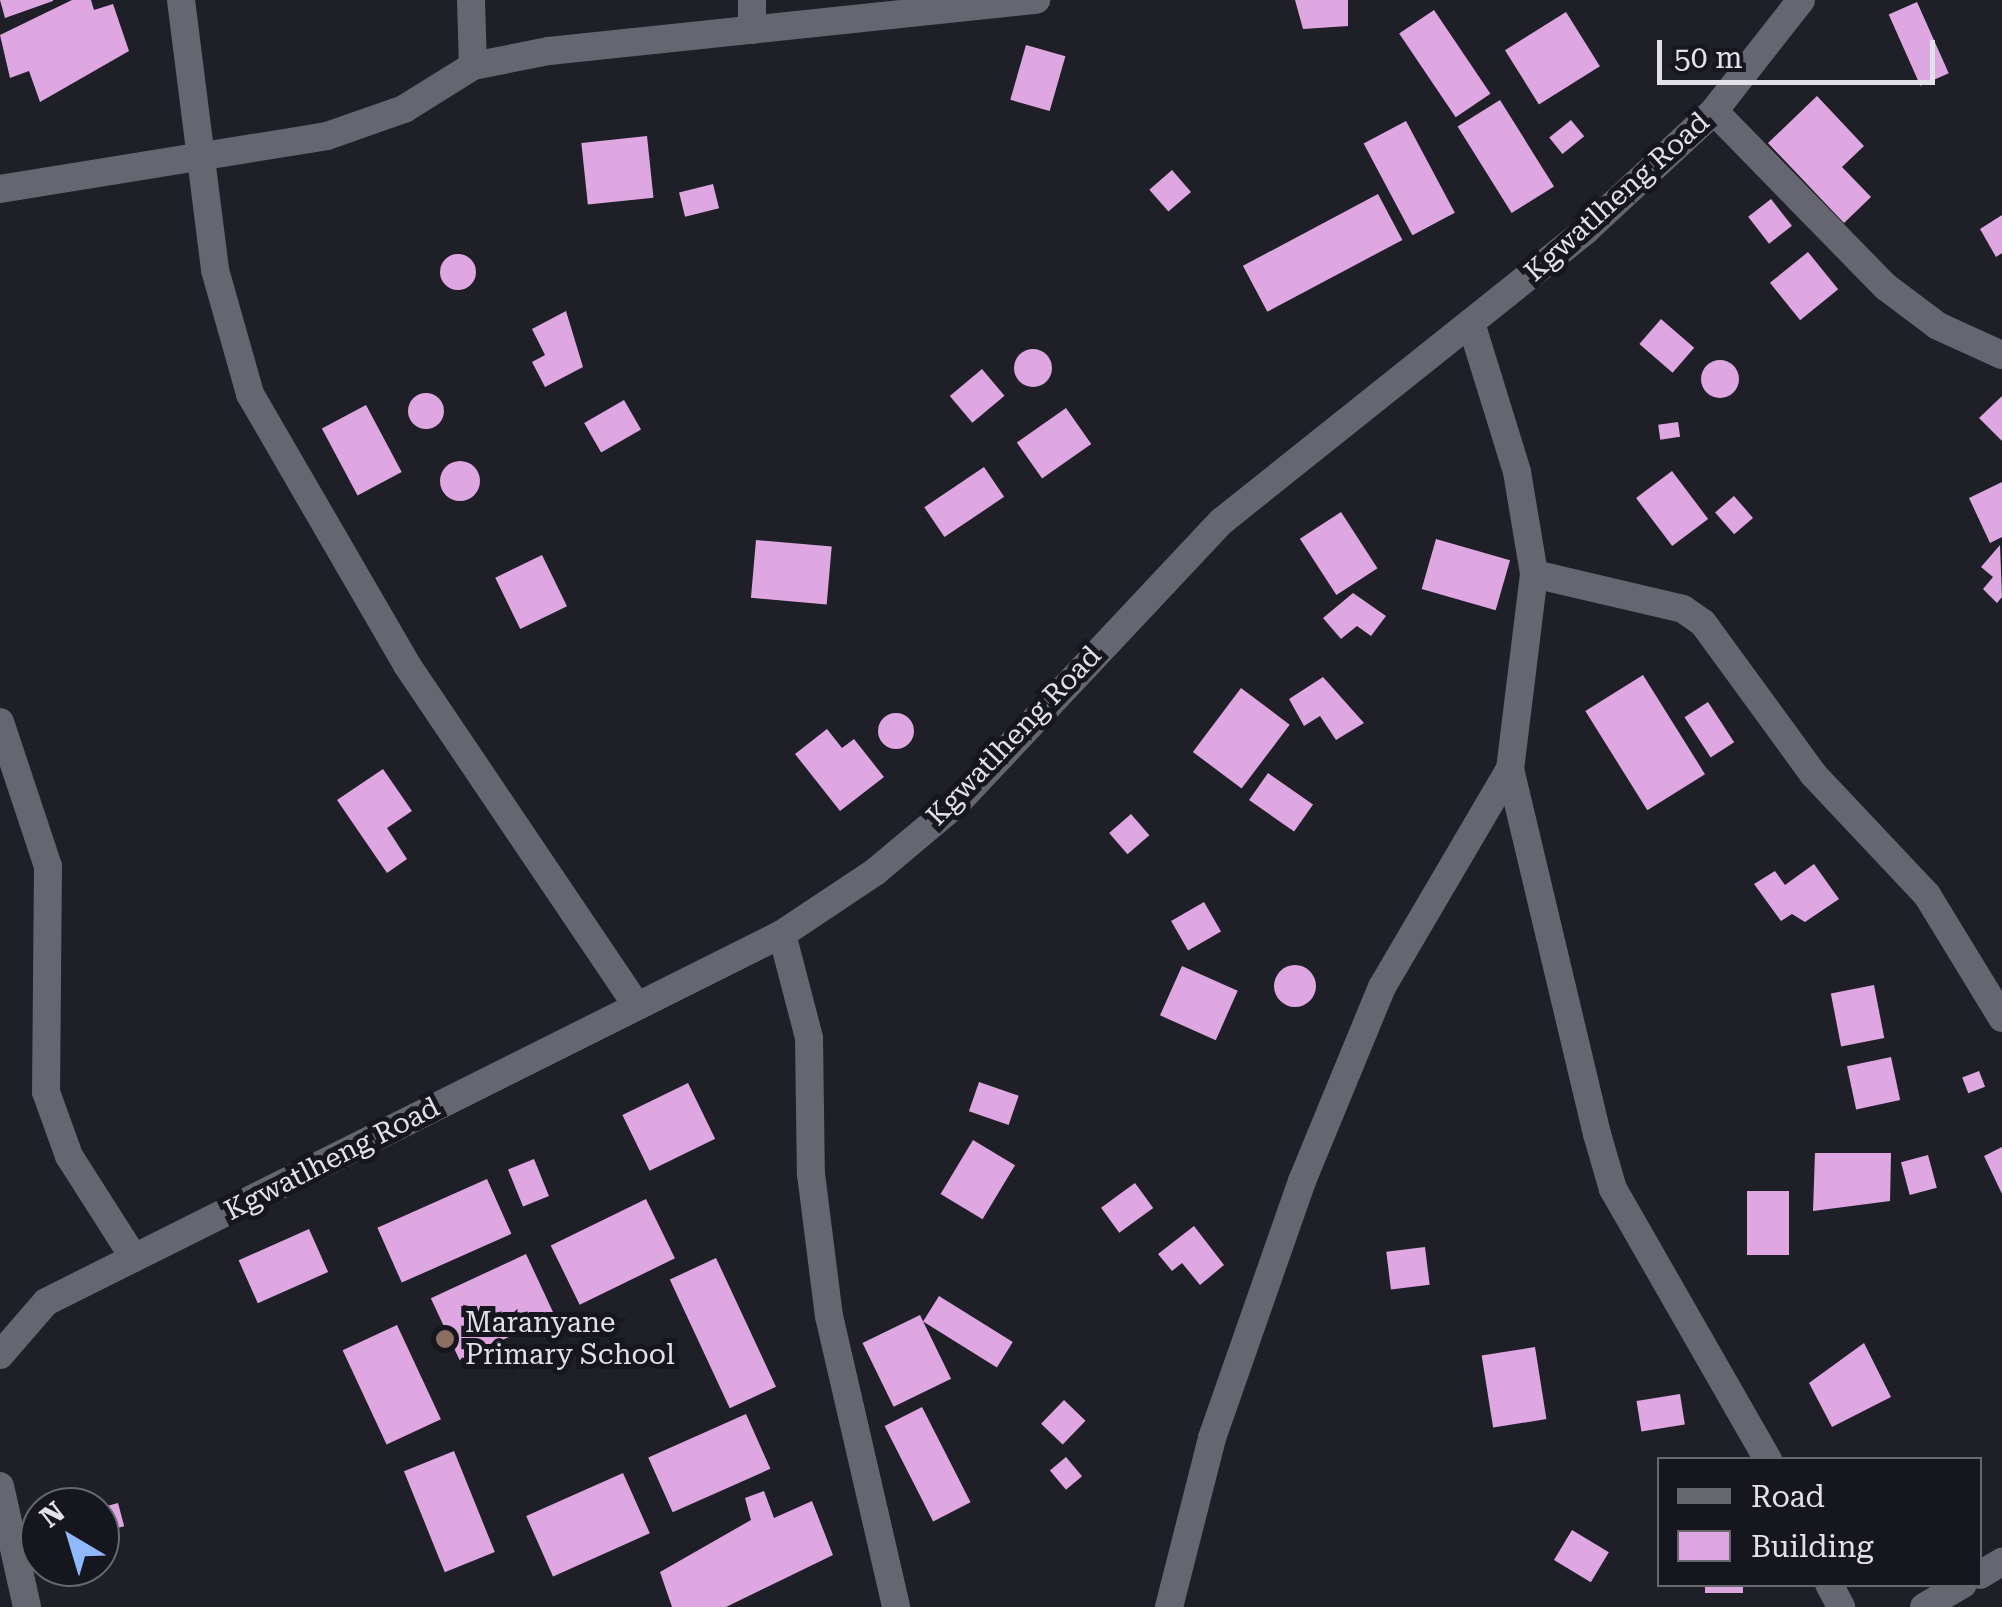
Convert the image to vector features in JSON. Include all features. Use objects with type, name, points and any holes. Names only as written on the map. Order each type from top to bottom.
[{"type":"street","points":[[181,0],[200,160],[233,352],[271,434],[500,812],[637,1006]]},
{"type":"street","points":[[470,0],[473,66]]},
{"type":"street","points":[[752,0],[752,30]]},
{"type":"street","points":[[0,189],[200,160],[342,131],[404,109],[473,66],[622,38],[752,30],[1036,0]]},
{"type":"street","name":"Kgwatlheng Road","points":[[0,1355],[46,1302],[782,934],[956,804],[1222,521],[1470,323],[1714,112],[1801,0]]},
{"type":"street","points":[[1714,112],[1886,287],[1938,326],[2002,355]]},
{"type":"street","points":[[1470,323],[1517,472],[1534,574],[1510,769],[1613,1189],[1766,1457]]},
{"type":"street","points":[[1534,574],[1683,609],[1703,623],[1813,774],[1927,895],[2002,1018]]},
{"type":"street","points":[[0,722],[48,866],[46,1092],[69,1156],[134,1258]]},
{"type":"street","points":[[1168,1607],[1212,1438],[1302,1181],[1382,987],[1510,769]]},
{"type":"street","points":[[782,934],[810,1038],[811,1174],[829,1316],[896,1607]]},
{"type":"street","points":[[0,1486],[27,1607]]},
{"type":"street","points":[[1924,1607],[1958,1587]]},
{"type":"building","points":[[0,0],[53,0],[53,1],[5,18]]},
{"type":"building","points":[[72,0],[91,0],[94,10],[113,4],[129,51],[40,102],[29,71],[10,78],[0,35]]},
{"type":"building","points":[[1295,0],[1348,0],[1348,26],[1303,29]]},
{"type":"building","points":[[1917,2],[1949,73],[1920,86],[1889,15]]},
{"type":"building","points":[[1434,10],[1490,94],[1456,117],[1399,33]]},
{"type":"building","points":[[1566,12],[1600,66],[1539,104],[1505,50]]},
{"type":"building","points":[[1026,45],[1065,56],[1050,111],[1010,100]]},
{"type":"building","points":[[1817,96],[1864,146],[1842,167],[1871,197],[1844,223],[1768,143]]},
{"type":"building","points":[[1500,100],[1554,187],[1512,213],[1458,126]]},
{"type":"building","points":[[1571,120],[1584,136],[1562,154],[1549,138]]},
{"type":"building","points":[[1406,121],[1455,213],[1412,235],[1364,144]]},
{"type":"building","points":[[647,136],[653,198],[588,205],[581,143]]},
{"type":"building","points":[[1172,170],[1191,192],[1168,212],[1149,190]]},
{"type":"building","points":[[713,184],[719,208],[685,217],[679,192]]},
{"type":"building","points":[[1378,194],[1402,240],[1267,312],[1243,266]]},
{"type":"building","points":[[1771,199],[1792,226],[1769,244],[1748,217]]},
{"type":"building","points":[[2002,215],[2002,253],[1996,257],[1980,229]]},
{"type":"building","points":[[1808,252],[1838,289],[1800,320],[1770,283]]},
{"type":"building","points":[[458,254],[471,259],[476,272],[471,285],[458,290],[445,285],[440,272],[445,259]]},
{"type":"building","points":[[566,311],[583,367],[545,387],[532,362],[545,355],[532,329]]},
{"type":"building","points":[[1661,319],[1694,348],[1673,373],[1639,344]]},
{"type":"building","points":[[1033,349],[1047,354],[1052,368],[1047,382],[1033,387],[1019,382],[1014,368],[1019,354]]},
{"type":"building","points":[[1720,360],[1733,366],[1739,379],[1733,392],[1720,398],[1707,392],[1701,379],[1707,366]]},
{"type":"building","points":[[982,369],[1004,396],[972,423],[950,396]]},
{"type":"building","points":[[426,393],[439,398],[444,411],[439,424],[426,429],[413,424],[408,411],[413,398]]},
{"type":"building","points":[[2002,396],[2002,441],[1979,418]]},
{"type":"building","points":[[624,400],[641,429],[601,452],[584,423]]},
{"type":"building","points":[[366,405],[402,472],[358,496],[322,428]]},
{"type":"building","points":[[1066,408],[1091,444],[1042,478],[1017,442]]},
{"type":"building","points":[[1678,422],[1680,437],[1660,440],[1658,425]]},
{"type":"building","points":[[460,461],[474,467],[480,481],[474,495],[460,501],[446,495],[440,481],[446,467]]},
{"type":"building","points":[[984,467],[1004,497],[944,537],[924,507]]},
{"type":"building","points":[[1672,471],[1708,519],[1672,546],[1636,498]]},
{"type":"building","points":[[2002,482],[2002,537],[1990,543],[1969,498]]},
{"type":"building","points":[[1734,496],[1753,518],[1734,534],[1715,512]]},
{"type":"building","points":[[1341,512],[1377,568],[1336,595],[1300,539]]},
{"type":"building","points":[[1436,539],[1510,560],[1496,610],[1422,589]]},
{"type":"building","points":[[756,540],[832,547],[827,604],[751,598]]},
{"type":"building","points":[[2000,545],[2002,597],[1997,603],[1983,589],[1993,577],[1981,567]]},
{"type":"building","points":[[542,555],[567,606],[520,629],[495,578]]},
{"type":"building","points":[[1353,593],[1386,616],[1371,636],[1357,626],[1341,639],[1323,618]]},
{"type":"building","points":[[1643,675],[1705,774],[1647,810],[1585,711]]},
{"type":"building","points":[[1323,677],[1364,723],[1336,740],[1320,716],[1304,726],[1289,699]]},
{"type":"building","points":[[1241,688],[1290,725],[1242,789],[1193,752]]},
{"type":"building","points":[[1708,702],[1734,742],[1711,758],[1685,717]]},
{"type":"building","points":[[896,713],[908,719],[914,731],[908,743],[896,749],[884,743],[878,731],[884,719]]},
{"type":"building","points":[[827,729],[842,748],[854,739],[884,777],[840,811],[795,754]]},
{"type":"building","points":[[383,769],[412,811],[387,828],[407,859],[387,873],[337,800]]},
{"type":"building","points":[[1268,773],[1313,805],[1294,832],[1249,800]]},
{"type":"building","points":[[1131,814],[1149,835],[1127,854],[1109,833]]},
{"type":"building","points":[[1814,864],[1839,899],[1805,922],[1792,914],[1781,921],[1754,884],[1775,871],[1785,885]]},
{"type":"building","points":[[1204,902],[1221,931],[1188,950],[1171,921]]},
{"type":"building","points":[[1295,965],[1310,971],[1316,986],[1310,1001],[1295,1007],[1280,1001],[1274,986],[1280,971]]},
{"type":"building","points":[[1182,966],[1238,991],[1216,1040],[1160,1015]]},
{"type":"building","points":[[1874,985],[1884,1038],[1841,1046],[1831,993]]},
{"type":"building","points":[[1891,1057],[1900,1100],[1856,1109],[1847,1066]]},
{"type":"building","points":[[1979,1071],[1985,1087],[1968,1093],[1962,1077]]},
{"type":"building","points":[[979,1082],[1019,1096],[1009,1125],[969,1111]]},
{"type":"building","points":[[688,1083],[715,1139],[650,1171],[622,1115]]},
{"type":"building","points":[[973,1140],[1015,1165],[983,1219],[941,1194]]},
{"type":"building","points":[[2002,1147],[2002,1194],[1984,1156]]},
{"type":"building","points":[[1815,1153],[1891,1153],[1890,1201],[1813,1211]]},
{"type":"building","points":[[1928,1155],[1937,1188],[1910,1195],[1901,1162]]},
{"type":"building","points":[[534,1159],[549,1196],[523,1207],[508,1169]]},
{"type":"building","points":[[487,1179],[511,1234],[402,1283],[377,1228]]},
{"type":"building","points":[[1135,1183],[1153,1208],[1119,1233],[1101,1208]]},
{"type":"building","points":[[1747,1191],[1789,1191],[1789,1255],[1747,1255]]},
{"type":"building","points":[[646,1199],[675,1258],[580,1305],[551,1245]]},
{"type":"building","points":[[1194,1226],[1224,1265],[1200,1285],[1182,1263],[1172,1271],[1158,1254]]},
{"type":"building","points":[[309,1229],[328,1272],[258,1303],[239,1260]]},
{"type":"building","points":[[1425,1247],[1430,1285],[1391,1289],[1386,1252]]},
{"type":"building","points":[[526,1254],[555,1316],[460,1360],[431,1298]]},
{"type":"building","points":[[716,1258],[776,1387],[730,1408],[670,1280]]},
{"type":"building","points":[[939,1296],[1013,1342],[997,1368],[923,1321]]},
{"type":"building","points":[[920,1315],[951,1379],[894,1407],[862,1343]]},
{"type":"building","points":[[397,1325],[441,1419],[387,1445],[343,1350]]},
{"type":"building","points":[[1864,1343],[1891,1397],[1832,1427],[1809,1383]]},
{"type":"building","points":[[1535,1347],[1546,1419],[1493,1428],[1482,1355]]},
{"type":"building","points":[[1680,1394],[1685,1425],[1641,1432],[1637,1401]]},
{"type":"building","points":[[1064,1400],[1086,1421],[1063,1445],[1041,1424]]},
{"type":"building","points":[[922,1407],[971,1502],[933,1521],[885,1426]]},
{"type":"building","points":[[746,1414],[770,1469],[673,1512],[648,1458]]},
{"type":"building","points":[[454,1451],[495,1552],[445,1572],[404,1471]]},
{"type":"building","points":[[1066,1457],[1082,1476],[1066,1490],[1050,1470]]},
{"type":"building","points":[[623,1473],[650,1533],[553,1576],[526,1516]]},
{"type":"building","points":[[764,1491],[774,1518],[812,1501],[833,1555],[726,1607],[672,1607],[660,1572],[751,1520],[745,1498]]},
{"type":"building","points":[[1572,1530],[1609,1552],[1591,1582],[1554,1560]]},
{"type":"building","points":[[1705,1587],[1743,1587],[1743,1593],[1705,1593]]},
{"type":"place","name":"Maranyane Primary School","points":[[445,1339]]}]
